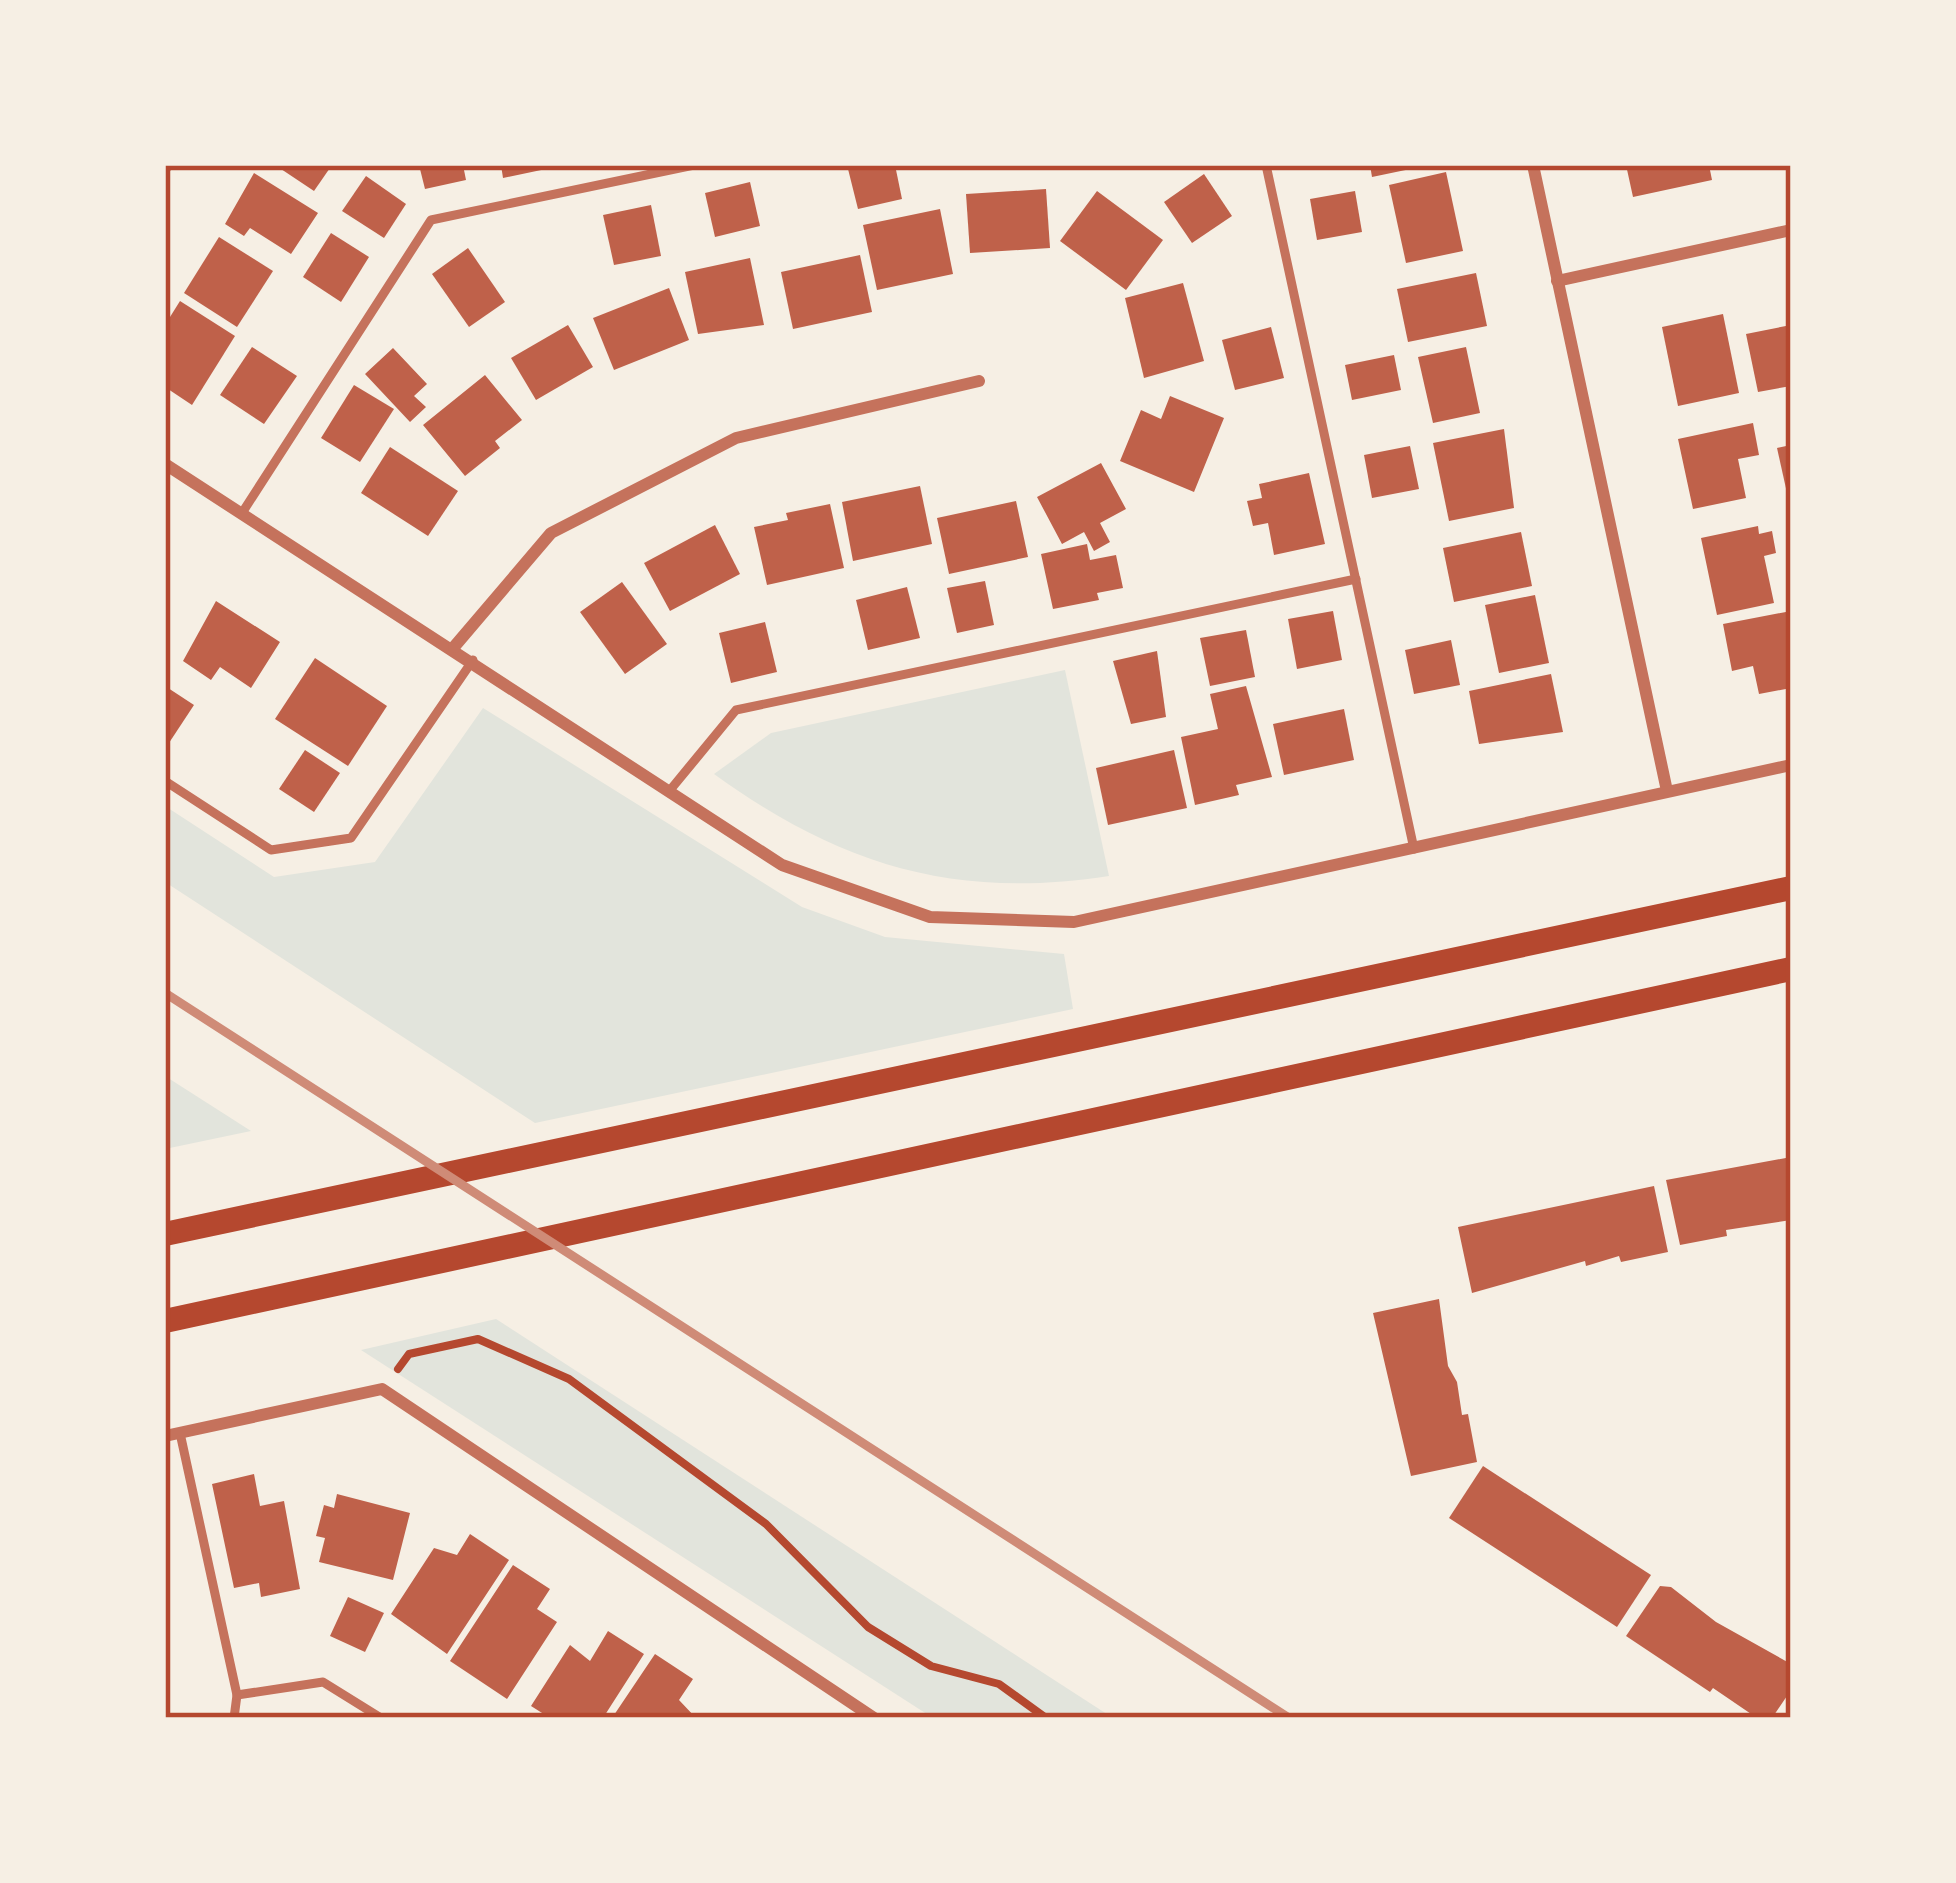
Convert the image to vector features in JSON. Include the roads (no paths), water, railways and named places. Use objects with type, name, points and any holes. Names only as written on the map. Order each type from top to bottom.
[{"type":"main road","points":[[165,1234],[1791,888]]},
{"type":"main road","points":[[165,1321],[1791,969]]},
{"type":"street","points":[[1532,165],[1667,791]]},
{"type":"street","points":[[1558,281],[1791,230]]},
{"type":"street","points":[[454,647],[551,533],[736,437],[979,381]]},
{"type":"street","points":[[165,464],[454,647],[782,865],[930,917],[1074,922],[1791,765]]},
{"type":"street","points":[[165,1436],[382,1389],[874,1718]]},
{"type":"lane","points":[[242,513],[431,220],[694,165]]},
{"type":"lane","points":[[1267,165],[1414,849]]},
{"type":"lane","points":[[671,790],[736,710],[1356,580]]},
{"type":"lane","points":[[165,781],[271,850],[351,838],[473,660]]},
{"type":"lane","points":[[180,1433],[237,1695],[234,1718]]},
{"type":"lane","points":[[237,1695],[323,1682],[381,1718]]},
{"type":"railway","points":[[165,993],[1289,1718]]}]
